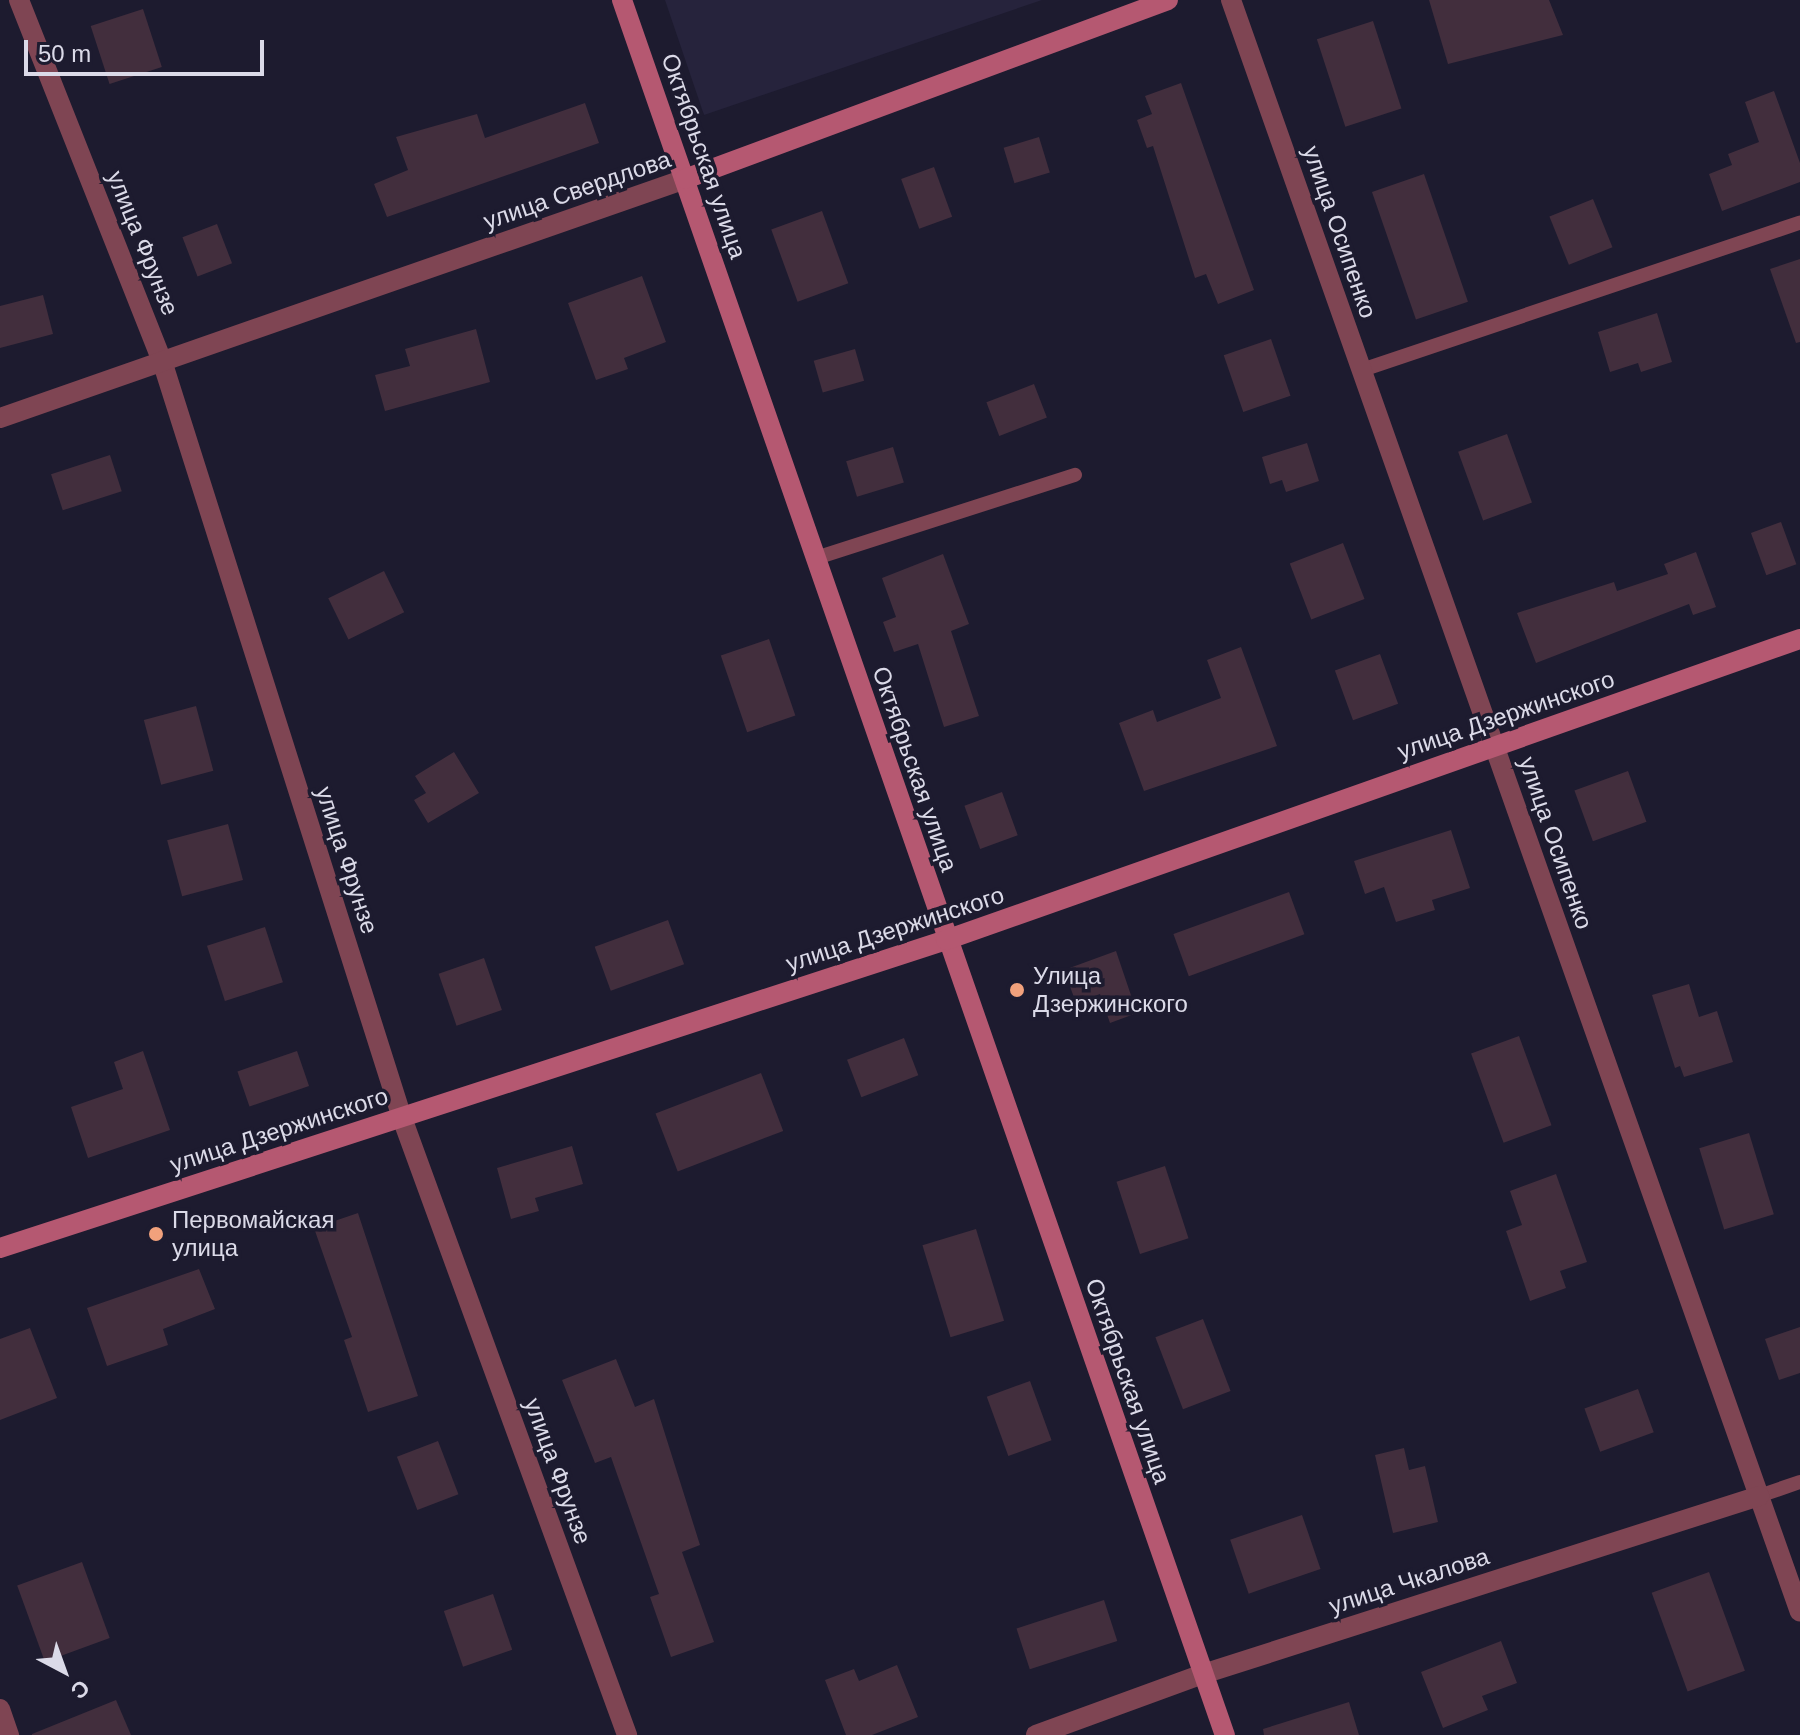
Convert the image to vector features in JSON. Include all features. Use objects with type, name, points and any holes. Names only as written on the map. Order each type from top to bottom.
[{"type":"street","name":"улица Фрунзе","points":[[19,0],[163,364],[402,1118],[627,1735]]},
{"type":"street","name":"Октябрьская улица","points":[[622,0],[946,940],[1225,1735]]},
{"type":"street","name":"улица Свердлова","points":[[0,418],[163,364],[685,179],[1168,0]]},
{"type":"street","name":"улица Осипенко","points":[[1231,0],[1800,1612]]},
{"type":"street","name":"улица Дзержинского","points":[[0,1248],[946,940],[1800,639]]},
{"type":"street","name":"улица Чкалова","points":[[1036,1735],[1203,1674],[1759,1496]]},
{"type":"street","points":[[0,1709],[9,1735]]},
{"type":"lane","points":[[1362,370],[1800,223]]},
{"type":"lane","points":[[816,558],[1075,475]]},
{"type":"lane","name":"улица Чкалова","points":[[1759,1496],[1800,1482]]},
{"type":"shaded area","points":[[665,0],[1042,0],[704,115]]},
{"type":"building","points":[[1429,0],[1549,0],[1563,35],[1448,64]]},
{"type":"building","points":[[143,9],[162,67],[110,84],[91,26]]},
{"type":"building","points":[[1373,21],[1401,108],[1345,127],[1317,39]]},
{"type":"building","points":[[1181,83],[1254,290],[1218,304],[1206,274],[1195,278],[1153,146],[1147,148],[1137,120],[1152,114],[1145,96]]},
{"type":"building","points":[[1774,91],[1800,163],[1800,182],[1722,211],[1709,174],[1732,165],[1728,154],[1759,142],[1745,102]]},
{"type":"building","points":[[585,103],[599,143],[387,217],[374,184],[408,170],[396,137],[477,114],[485,138]]},
{"type":"building","points":[[1039,137],[1050,172],[1014,183],[1004,148]]},
{"type":"building","points":[[934,167],[952,217],[919,229],[901,179]]},
{"type":"building","points":[[1424,174],[1468,302],[1416,320],[1372,192]]},
{"type":"building","points":[[1593,199],[1612,247],[1569,265],[1549,217]]},
{"type":"building","points":[[822,211],[848,283],[798,302],[771,229]]},
{"type":"building","points":[[217,224],[232,263],[198,276],[182,237]]},
{"type":"building","points":[[1800,259],[1800,342],[1796,343],[1770,269]]},
{"type":"building","points":[[642,276],[666,342],[624,358],[628,369],[596,380],[568,303]]},
{"type":"building","points":[[43,295],[53,334],[0,348],[0,306]]},
{"type":"building","points":[[1657,313],[1672,362],[1641,372],[1638,363],[1610,372],[1598,332]]},
{"type":"building","points":[[476,329],[490,382],[385,411],[375,375],[410,366],[405,349]]},
{"type":"building","points":[[1271,339],[1291,396],[1243,412],[1224,355]]},
{"type":"building","points":[[855,349],[864,381],[823,393],[814,361]]},
{"type":"building","points":[[1034,384],[1047,418],[999,436],[986,402]]},
{"type":"building","points":[[1507,434],[1532,503],[1483,520],[1458,452]]},
{"type":"building","points":[[1307,443],[1319,481],[1286,492],[1282,480],[1270,484],[1262,457]]},
{"type":"building","points":[[893,447],[904,482],[857,497],[846,461]]},
{"type":"building","points":[[110,455],[122,491],[63,510],[51,474]]},
{"type":"building","points":[[1781,522],[1796,564],[1766,575],[1751,533]]},
{"type":"building","points":[[1343,543],[1365,599],[1311,619],[1290,563]]},
{"type":"building","points":[[1696,552],[1716,607],[1693,615],[1689,604],[1536,663],[1517,613],[1614,582],[1617,591],[1668,574],[1664,564]]},
{"type":"building","points":[[943,554],[969,624],[951,631],[979,716],[944,727],[918,644],[894,652],[883,622],[896,617],[882,578]]},
{"type":"building","points":[[384,571],[404,612],[348,640],[328,598]]},
{"type":"building","points":[[769,639],[795,716],[747,732],[721,656]]},
{"type":"building","points":[[1241,647],[1277,746],[1144,791],[1119,723],[1153,710],[1157,722],[1221,698],[1207,660]]},
{"type":"building","points":[[1380,654],[1398,704],[1353,720],[1335,670]]},
{"type":"building","points":[[196,706],[213,771],[161,785],[144,720]]},
{"type":"building","points":[[454,752],[479,793],[428,823],[414,800],[426,793],[415,776]]},
{"type":"building","points":[[1628,771],[1646,822],[1593,841],[1574,790]]},
{"type":"building","points":[[1002,792],[1018,835],[980,849],[964,806]]},
{"type":"building","points":[[228,824],[243,880],[182,896],[167,840]]},
{"type":"building","points":[[1451,830],[1470,888],[1432,900],[1435,910],[1396,922],[1384,887],[1365,894],[1354,861]]},
{"type":"building","points":[[1289,892],[1304,934],[1189,976],[1173,934]]},
{"type":"building","points":[[668,920],[684,964],[611,991],[595,947]]},
{"type":"building","points":[[265,927],[283,982],[225,1001],[207,946]]},
{"type":"building","points":[[1116,951],[1137,1013],[1110,1023],[1100,994],[1076,1003],[1064,970]]},
{"type":"building","points":[[484,958],[502,1010],[457,1026],[439,974]]},
{"type":"building","points":[[1689,984],[1699,1017],[1717,1011],[1733,1062],[1684,1077],[1680,1066],[1675,1068],[1652,995]]},
{"type":"building","points":[[1519,1036],[1551,1125],[1504,1143],[1471,1053]]},
{"type":"building","points":[[904,1038],[918,1075],[861,1097],[847,1060]]},
{"type":"building","points":[[143,1051],[170,1130],[88,1158],[71,1107],[123,1089],[114,1062]]},
{"type":"building","points":[[297,1051],[309,1086],[249,1106],[237,1072]]},
{"type":"building","points":[[761,1073],[783,1131],[678,1171],[656,1113]]},
{"type":"building","points":[[1749,1133],[1774,1214],[1724,1229],[1699,1148]]},
{"type":"building","points":[[572,1146],[583,1184],[535,1198],[539,1211],[511,1219],[497,1168]]},
{"type":"building","points":[[1165,1166],[1188,1238],[1140,1254],[1116,1182]]},
{"type":"building","points":[[1556,1174],[1587,1262],[1560,1271],[1566,1288],[1530,1301],[1506,1231],[1522,1225],[1510,1191]]},
{"type":"building","points":[[358,1213],[418,1396],[368,1412],[344,1340],[352,1337],[314,1228]]},
{"type":"building","points":[[976,1229],[1004,1321],[951,1337],[922,1245]]},
{"type":"building","points":[[199,1269],[215,1309],[163,1329],[168,1345],[107,1366],[87,1308]]},
{"type":"building","points":[[1203,1319],[1231,1391],[1183,1409],[1155,1337]]},
{"type":"building","points":[[1800,1327],[1800,1373],[1779,1380],[1765,1339]]},
{"type":"building","points":[[30,1328],[57,1398],[0,1420],[0,1339]]},
{"type":"building","points":[[616,1359],[635,1407],[654,1399],[700,1545],[682,1552],[714,1642],[671,1657],[650,1597],[659,1594],[611,1457],[595,1463],[562,1380]]},
{"type":"building","points":[[1030,1381],[1052,1440],[1008,1456],[987,1397]]},
{"type":"building","points":[[1638,1389],[1654,1432],[1600,1452],[1584,1408]]},
{"type":"building","points":[[438,1441],[458,1494],[417,1510],[397,1457]]},
{"type":"building","points":[[1404,1448],[1409,1470],[1425,1466],[1438,1522],[1393,1533],[1375,1455]]},
{"type":"building","points":[[1302,1515],[1321,1569],[1249,1594],[1230,1540]]},
{"type":"building","points":[[82,1562],[110,1638],[45,1662],[17,1586]]},
{"type":"building","points":[[1709,1572],[1745,1671],[1688,1692],[1652,1593]]},
{"type":"building","points":[[493,1594],[512,1650],[463,1667],[444,1611]]},
{"type":"building","points":[[1104,1600],[1117,1641],[1030,1669],[1017,1628]]},
{"type":"building","points":[[1501,1641],[1517,1683],[1482,1696],[1488,1710],[1443,1728],[1421,1672]]},
{"type":"building","points":[[897,1665],[918,1717],[872,1735],[846,1735],[825,1680],[854,1669],[859,1681]]},
{"type":"building","points":[[116,1700],[131,1735],[32,1735],[32,1734]]},
{"type":"building","points":[[1349,1702],[1359,1735],[1264,1735],[1263,1729]]},
{"type":"place","name":"Улица Дзержинского","points":[[1017,990]]},
{"type":"place","name":"Первомайская улица","points":[[156,1234]]}]
